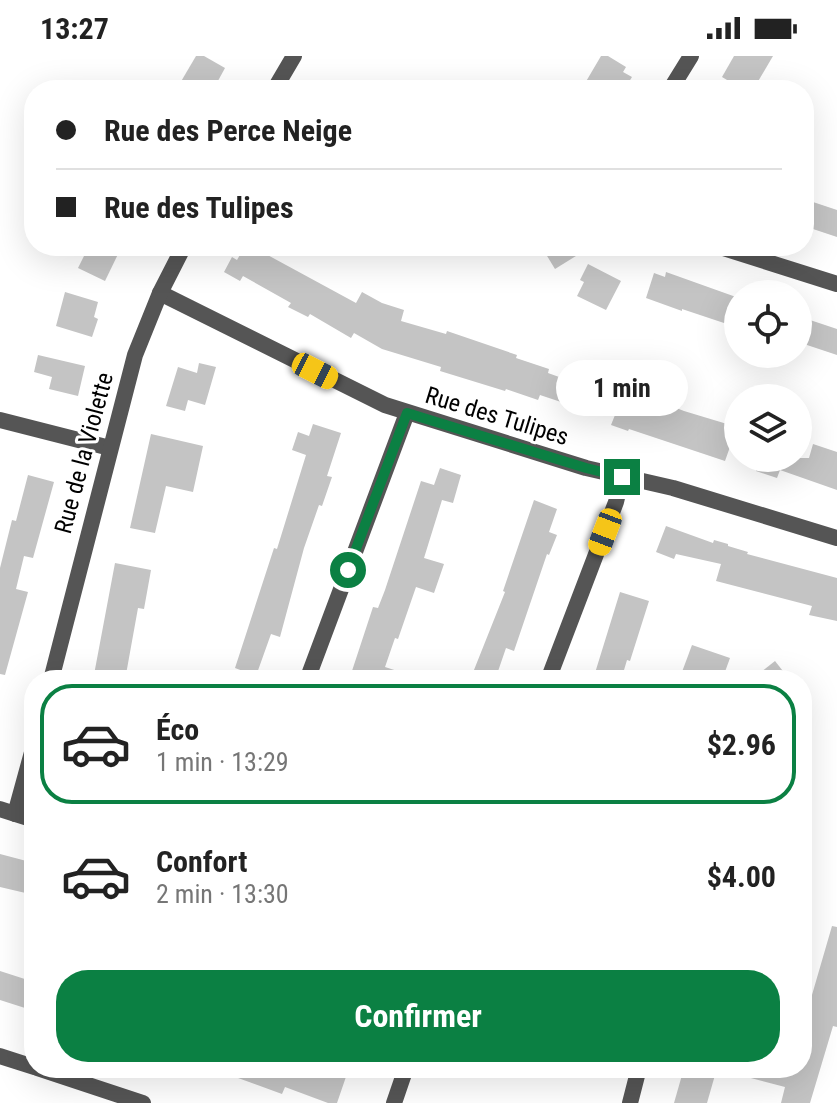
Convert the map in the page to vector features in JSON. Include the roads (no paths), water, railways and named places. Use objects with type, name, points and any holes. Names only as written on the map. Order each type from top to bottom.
[{"type":"street","points":[[280,80],[294,56]]},
{"type":"street","points":[[676,80],[691,56]]},
{"type":"street","name":"Rue de la Violette","points":[[54,670],[135,355],[179,256]]},
{"type":"street","points":[[749,256],[837,284]]},
{"type":"street","name":"Rue des Tulipes","points":[[160,293],[365,397],[407,413],[586,468],[685,491],[837,538]]},
{"type":"street","points":[[311,670],[407,413]]},
{"type":"street","points":[[0,420],[110,448]]},
{"type":"street","points":[[552,670],[616,502],[622,477]]},
{"type":"street","points":[[8,812],[24,771]]},
{"type":"street","points":[[0,1056],[24,1064]]},
{"type":"street","points":[[66,1078],[143,1103]]},
{"type":"street","points":[[394,1103],[403,1078]]},
{"type":"street","points":[[630,1103],[636,1078]]}]
